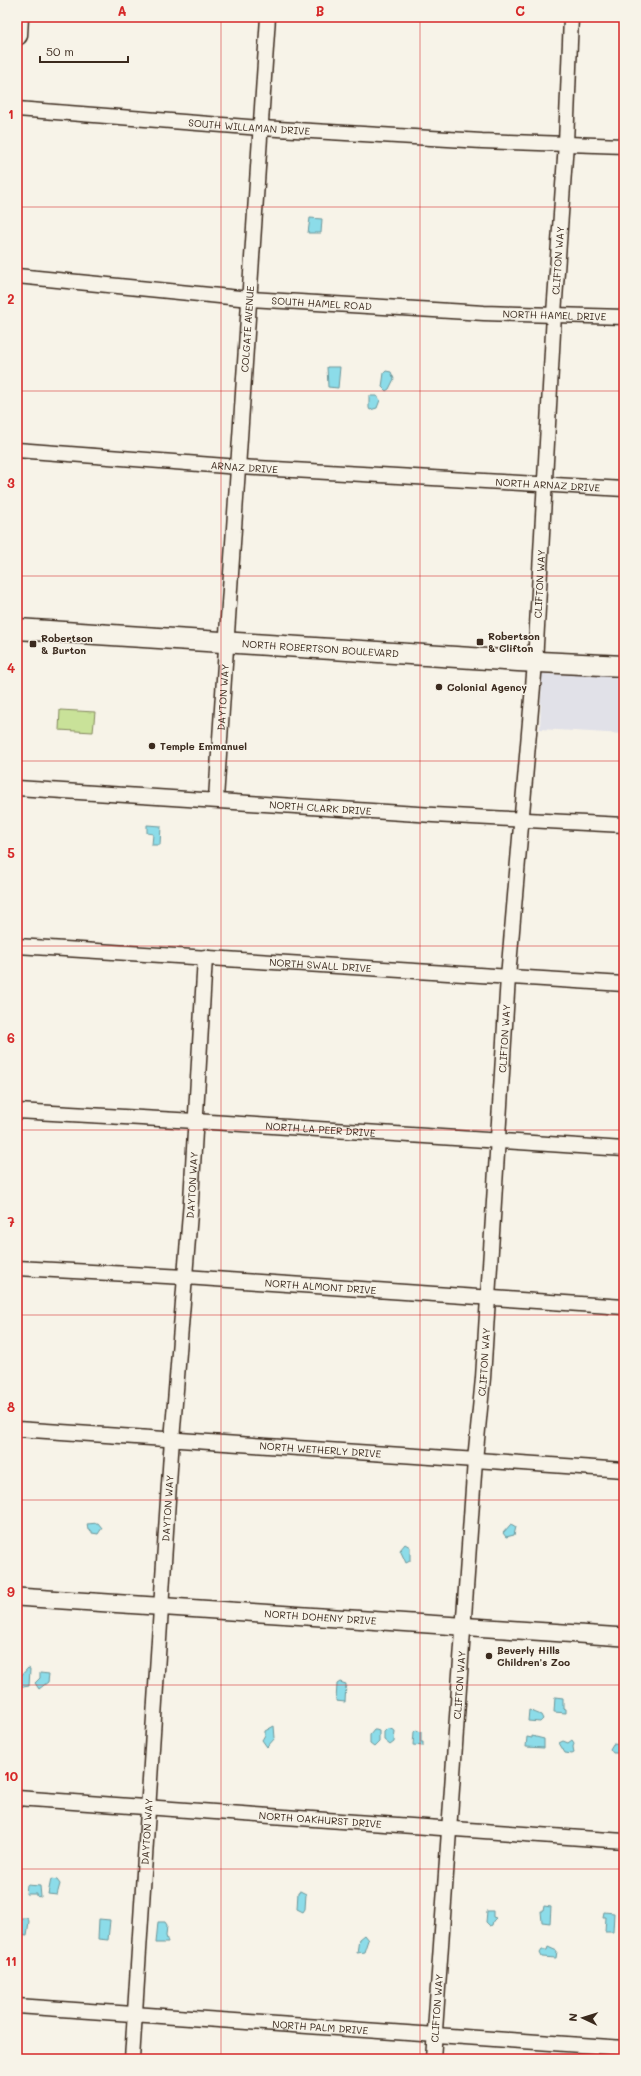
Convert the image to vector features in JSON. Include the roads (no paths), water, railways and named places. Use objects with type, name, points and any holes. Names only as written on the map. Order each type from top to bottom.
[{"type":"main road","points":[[17,35],[18,17]]},
{"type":"main road","name":"NORTH ROBERTSON BOULEVARD","points":[[17,629],[535,662],[624,666]]},
{"type":"street","name":"COLGATE AVENUE","points":[[226,642],[268,17]]},
{"type":"street","name":"CLIFTON WAY","points":[[433,2059],[475,1460],[488,1298],[508,977],[535,662],[554,314],[566,143],[571,17]]},
{"type":"street","name":"SOUTH WILLAMAN DRIVE","points":[[17,109],[261,128],[482,141],[624,146]]},
{"type":"street","name":"SOUTH HAMEL ROAD","points":[[17,276],[250,299],[484,313]]},
{"type":"street","name":"NORTH HAMEL DRIVE","points":[[484,313],[624,317]]},
{"type":"street","name":"ARNAZ DRIVE","points":[[17,450],[238,467],[472,481]]},
{"type":"street","name":"NORTH ARNAZ DRIVE","points":[[472,481],[624,489]]},
{"type":"street","name":"DAYTON WAY","points":[[216,799],[226,642]]},
{"type":"street","name":"NORTH CLARK DRIVE","points":[[17,788],[216,799],[522,820],[624,825]]},
{"type":"street","name":"NORTH SWALL DRIVE","points":[[17,946],[624,984]]},
{"type":"street","name":"DAYTON WAY","points":[[132,2059],[205,957]]},
{"type":"street","name":"NORTH LA PEER DRIVE","points":[[17,1111],[195,1120],[498,1142],[624,1149]]},
{"type":"street","name":"NORTH ALMONT DRIVE","points":[[17,1268],[185,1277],[624,1307]]},
{"type":"street","name":"NORTH WETHERLY DRIVE","points":[[17,1430],[624,1470]]},
{"type":"street","name":"NORTH DOHENY DRIVE","points":[[17,1597],[624,1637]]},
{"type":"street","name":"NORTH OAKHURST DRIVE","points":[[17,1798],[624,1841]]},
{"type":"street","name":"NORTH PALM DRIVE","points":[[17,2006],[624,2048]]},
{"type":"water","points":[[310,218],[322,219],[321,233],[308,233]]},
{"type":"water","points":[[327,367],[340,367],[338,388],[328,387]]},
{"type":"water","points":[[386,371],[391,372],[394,379],[389,389],[386,391],[382,387],[384,373]]},
{"type":"water","points":[[369,396],[377,396],[380,400],[377,408],[370,410]]},
{"type":"water","points":[[147,825],[161,826],[160,845],[152,845],[153,834],[147,833]]},
{"type":"water","points":[[98,1523],[102,1528],[98,1534],[92,1533],[92,1531],[88,1530],[87,1524]]},
{"type":"water","points":[[511,1524],[516,1527],[514,1535],[506,1537],[503,1533]]},
{"type":"water","points":[[405,1544],[410,1547],[410,1561],[406,1563],[400,1550]]},
{"type":"water","points":[[28,1668],[30,1669],[29,1686],[23,1687],[20,1683],[20,1677]]},
{"type":"water","points":[[40,1673],[49,1674],[48,1682],[39,1689],[35,1683],[40,1678]]},
{"type":"water","points":[[340,1682],[346,1684],[345,1702],[336,1701],[337,1684]]},
{"type":"water","points":[[555,1697],[563,1698],[563,1708],[566,1709],[566,1713],[554,1712]]},
{"type":"water","points":[[529,1710],[541,1715],[543,1719],[540,1722],[528,1721]]},
{"type":"water","points":[[274,1726],[275,1738],[267,1747],[262,1740],[265,1735],[265,1731]]},
{"type":"water","points":[[388,1728],[395,1731],[394,1742],[390,1745],[384,1740],[384,1732]]},
{"type":"water","points":[[374,1730],[379,1731],[379,1742],[374,1747],[370,1744],[370,1735]]},
{"type":"water","points":[[416,1730],[421,1732],[421,1742],[423,1742],[423,1746],[413,1745],[414,1732]]},
{"type":"water","points":[[532,1736],[544,1739],[544,1748],[526,1747],[527,1737],[532,1738]]},
{"type":"water","points":[[572,1740],[574,1743],[574,1753],[565,1753],[559,1743],[563,1741],[568,1743]]},
{"type":"water","points":[[613,1744],[623,1745],[623,1753],[613,1753],[610,1749]]},
{"type":"water","points":[[51,1879],[57,1880],[60,1884],[57,1895],[48,1894]]},
{"type":"water","points":[[27,1885],[40,1886],[41,1897],[37,1896],[37,1894],[26,1894]]},
{"type":"water","points":[[300,1891],[306,1894],[305,1909],[303,1912],[297,1909],[298,1892]]},
{"type":"water","points":[[544,1906],[551,1907],[550,1923],[542,1922],[541,1911],[543,1911]]},
{"type":"water","points":[[487,1911],[493,1911],[493,1917],[496,1918],[490,1926],[486,1922]]},
{"type":"water","points":[[604,1912],[614,1913],[613,1932],[605,1932],[606,1917],[603,1917]]},
{"type":"water","points":[[21,1918],[27,1918],[29,1921],[27,1936],[19,1935],[18,1926]]},
{"type":"water","points":[[99,1919],[110,1920],[108,1940],[98,1939]]},
{"type":"water","points":[[158,1922],[165,1922],[167,1925],[166,1936],[168,1943],[156,1943]]},
{"type":"water","points":[[364,1935],[368,1940],[364,1952],[357,1953],[359,1939]]},
{"type":"water","points":[[548,1947],[557,1951],[556,1958],[542,1957],[540,1953],[542,1950],[547,1950]]},
{"type":"place","name":"Robertson & Clifton","points":[[480,642]]},
{"type":"place","name":"Robertson & Burton","points":[[33,644]]},
{"type":"place","name":"Colonial Agency","points":[[439,687]]},
{"type":"place","name":"Temple Emmanuel","points":[[152,746]]},
{"type":"place","name":"Beverly Hills Children's Zoo","points":[[489,1656]]}]
